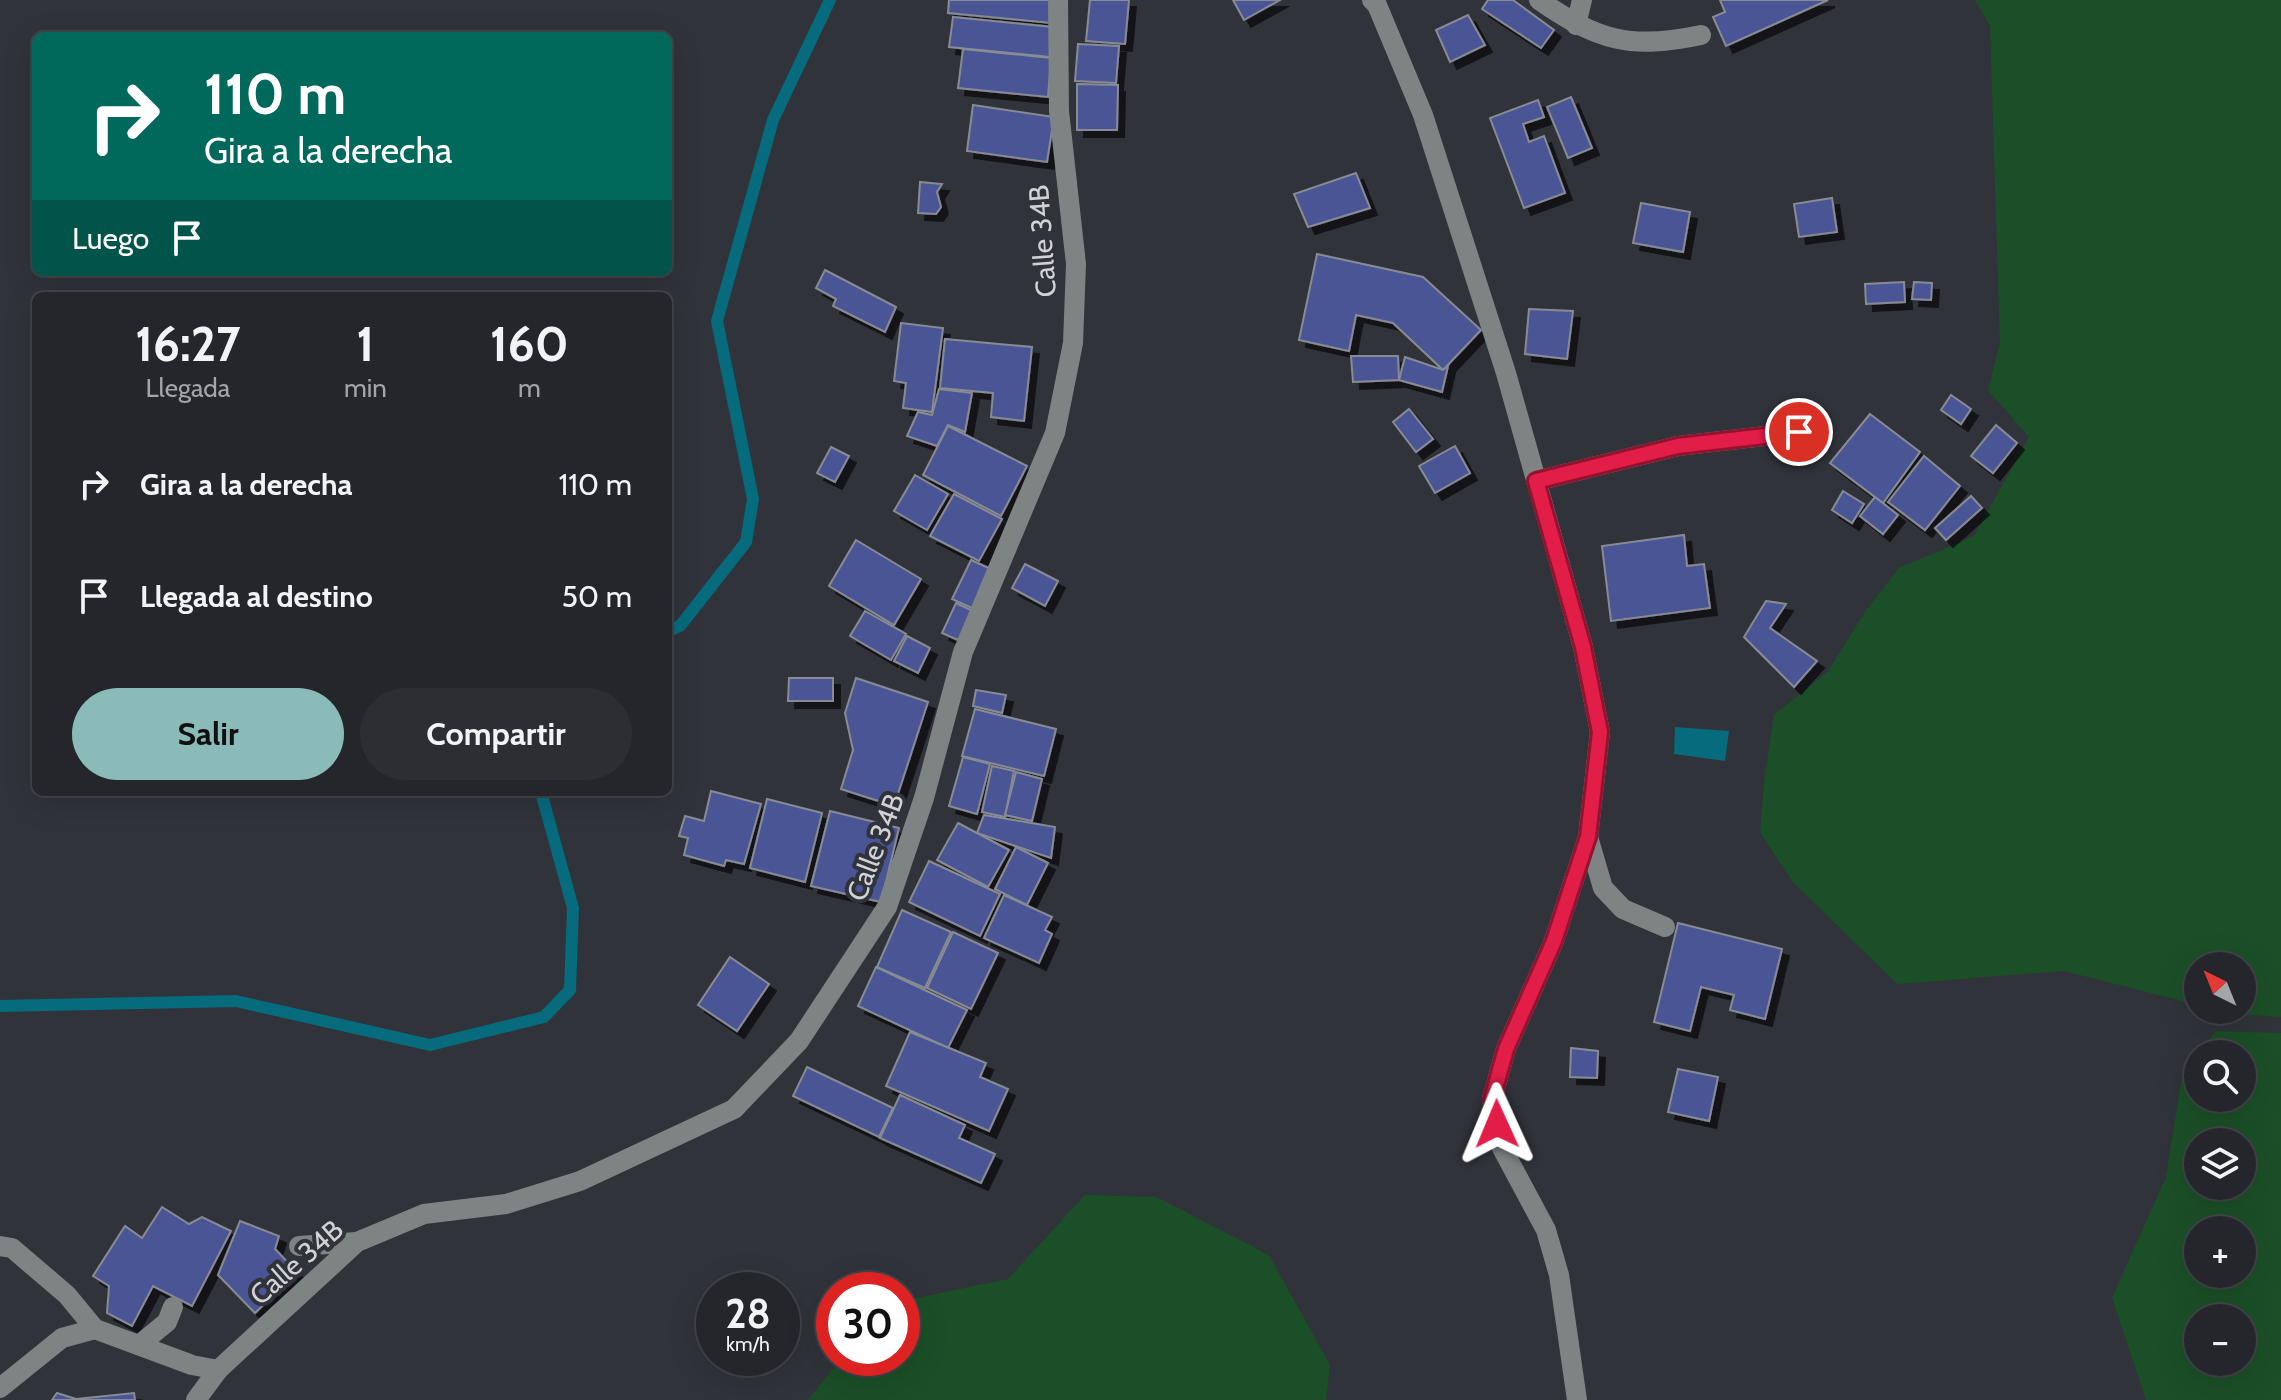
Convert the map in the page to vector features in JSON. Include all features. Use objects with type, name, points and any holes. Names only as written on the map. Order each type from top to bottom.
[{"type":"street","name":"Calle 34B","points":[[196,1400],[218,1370],[357,1242],[424,1214],[506,1204],[580,1181],[734,1109],[799,1041],[887,907],[924,798],[963,652],[1055,433],[1073,343],[1076,264],[1059,111],[1058,0]]},
{"type":"street","points":[[1372,0],[1377,5],[1423,115],[1506,373],[1583,647],[1600,732],[1588,837],[1554,941],[1506,1049],[1492,1099],[1502,1148],[1546,1230],[1559,1275],[1577,1400]]},
{"type":"street","points":[[1539,0],[1576,25],[1609,38],[1664,43],[1701,35]]},
{"type":"street","points":[[1576,25],[1582,0]]},
{"type":"street","points":[[1536,481],[1678,446],[1799,432]]},
{"type":"street","points":[[1588,837],[1603,888],[1623,909],[1665,927]]},
{"type":"street","points":[[299,1246],[357,1242]]},
{"type":"street","points":[[0,1246],[12,1248],[56,1286],[95,1329],[192,1365],[218,1370]]},
{"type":"street","points":[[139,1345],[167,1322],[173,1307]]},
{"type":"street","points":[[0,1388],[62,1338],[95,1329]]},
{"type":"green space","points":[[1975,0],[2281,0],[2281,1017],[2256,1016],[2256,952],[2184,952],[2184,1001],[2064,971],[1897,984],[1792,881],[1760,832],[1774,715],[1828,671],[1867,609],[1899,568],[1974,536],[2029,437],[1988,390],[2000,343],[1990,26]]},
{"type":"green space","points":[[2216,1031],[2281,1033],[2281,1400],[2146,1400],[2112,1298],[2166,1177],[2183,1070],[2184,1112],[2256,1112],[2256,1040],[2208,1040]]},
{"type":"green space","points":[[1085,1195],[1156,1197],[1269,1255],[1330,1365],[1326,1400],[808,1400],[827,1376],[920,1376],[920,1297],[1008,1279]]},
{"type":"water","points":[[1675,727],[1729,731],[1725,761],[1674,754]]},
{"type":"building","points":[[949,0],[1053,0],[1051,23],[948,13]]},
{"type":"building","points":[[1090,0],[1129,0],[1125,44],[1086,41]]},
{"type":"building","points":[[1233,0],[1280,0],[1244,20]]},
{"type":"building","points":[[1488,0],[1513,0],[1554,30],[1541,48],[1482,9]]},
{"type":"building","points":[[1720,0],[1828,0],[1726,46],[1713,17],[1725,12]]},
{"type":"building","points":[[1468,15],[1485,45],[1450,62],[1436,30]]},
{"type":"building","points":[[953,17],[1053,27],[1050,57],[949,47]]},
{"type":"building","points":[[1078,44],[1119,46],[1116,83],[1075,81]]},
{"type":"building","points":[[963,49],[1051,58],[1048,97],[958,88]]},
{"type":"building","points":[[1077,84],[1118,85],[1117,130],[1077,130]]},
{"type":"building","points":[[1571,97],[1592,148],[1568,158],[1547,107]]},
{"type":"building","points":[[1538,100],[1544,117],[1523,124],[1529,142],[1544,136],[1565,193],[1524,208],[1490,118]]},
{"type":"building","points":[[973,105],[1054,117],[1047,162],[967,151]]},
{"type":"building","points":[[1356,173],[1370,208],[1308,227],[1294,194]]},
{"type":"building","points":[[920,182],[942,184],[937,192],[941,207],[936,214],[918,213]]},
{"type":"building","points":[[1832,198],[1837,232],[1799,237],[1794,204]]},
{"type":"building","points":[[1641,203],[1690,212],[1683,252],[1633,243]]},
{"type":"building","points":[[1317,254],[1423,277],[1481,330],[1443,370],[1393,323],[1356,315],[1349,351],[1299,340]]},
{"type":"building","points":[[825,270],[896,307],[885,332],[833,306],[836,299],[816,288]]},
{"type":"building","points":[[1904,282],[1905,302],[1866,304],[1865,284]]},
{"type":"building","points":[[1914,282],[1932,283],[1931,300],[1912,299]]},
{"type":"building","points":[[1529,309],[1573,311],[1567,359],[1525,354]]},
{"type":"building","points":[[901,323],[943,328],[932,412],[903,408],[906,383],[894,381]]},
{"type":"building","points":[[945,339],[1032,347],[1024,421],[991,417],[993,393],[940,388]]},
{"type":"building","points":[[1351,356],[1398,356],[1399,380],[1353,382]]},
{"type":"building","points":[[1405,357],[1443,370],[1448,366],[1442,392],[1399,380]]},
{"type":"building","points":[[939,389],[972,393],[965,432],[948,425],[937,446],[907,436],[918,412],[932,415]]},
{"type":"building","points":[[1951,395],[1971,409],[1961,424],[1941,410]]},
{"type":"building","points":[[1409,409],[1433,439],[1416,452],[1393,422]]},
{"type":"building","points":[[1870,414],[1920,452],[1883,503],[1830,463]]},
{"type":"building","points":[[1996,425],[2017,443],[1993,473],[1971,456]]},
{"type":"building","points":[[948,426],[1027,466],[1001,516],[923,475]]},
{"type":"building","points":[[1455,446],[1470,473],[1435,493],[1419,466]]},
{"type":"building","points":[[831,447],[849,456],[835,482],[817,473]]},
{"type":"building","points":[[1924,456],[1960,486],[1925,530],[1888,502]]},
{"type":"building","points":[[915,475],[948,494],[927,530],[894,511]]},
{"type":"building","points":[[1843,491],[1864,504],[1852,523],[1832,510]]},
{"type":"building","points":[[954,494],[1002,519],[979,561],[930,536]]},
{"type":"building","points":[[1971,496],[1982,508],[1946,540],[1935,528]]},
{"type":"building","points":[[1875,497],[1898,515],[1883,534],[1860,516]]},
{"type":"building","points":[[1684,535],[1687,566],[1704,564],[1710,608],[1611,621],[1602,546]]},
{"type":"building","points":[[856,540],[921,579],[894,625],[829,586]]},
{"type":"building","points":[[971,560],[993,570],[974,609],[952,599]]},
{"type":"building","points":[[1025,564],[1058,581],[1045,606],[1012,588]]},
{"type":"building","points":[[1766,601],[1786,604],[1770,628],[1817,661],[1794,687],[1744,637]]},
{"type":"building","points":[[956,603],[973,611],[960,641],[942,633]]},
{"type":"building","points":[[865,611],[906,634],[891,660],[850,636]]},
{"type":"building","points":[[907,636],[930,648],[918,673],[894,661]]},
{"type":"building","points":[[789,678],[833,678],[833,701],[788,701]]},
{"type":"building","points":[[856,678],[928,702],[894,806],[841,789],[853,750],[845,713]]},
{"type":"building","points":[[976,690],[1006,695],[1002,713],[973,706]]},
{"type":"building","points":[[975,709],[1056,729],[1044,776],[962,756]]},
{"type":"building","points":[[963,757],[990,764],[977,814],[949,806]]},
{"type":"building","points":[[992,766],[1014,771],[1005,817],[982,812]]},
{"type":"building","points":[[1016,772],[1042,779],[1032,821],[1005,815]]},
{"type":"building","points":[[711,791],[761,804],[744,864],[726,860],[724,866],[684,855],[688,838],[679,836],[685,816],[704,821]]},
{"type":"building","points":[[767,799],[822,813],[805,882],[750,868]]},
{"type":"building","points":[[830,811],[899,828],[881,902],[811,886]]},
{"type":"building","points":[[984,815],[1055,827],[1051,858],[977,833]]},
{"type":"building","points":[[958,823],[1009,850],[988,887],[937,860]]},
{"type":"building","points":[[1016,847],[1048,863],[1027,905],[995,889]]},
{"type":"building","points":[[929,861],[1000,894],[980,936],[909,902]]},
{"type":"building","points":[[1004,895],[1052,917],[1045,930],[1052,934],[1039,963],[984,938]]},
{"type":"building","points":[[902,910],[951,932],[925,988],[877,967]]},
{"type":"building","points":[[1678,923],[1782,949],[1765,1019],[1730,1010],[1734,995],[1701,987],[1690,1031],[1654,1022]]},
{"type":"building","points":[[953,932],[998,953],[971,1009],[927,988]]},
{"type":"building","points":[[730,957],[769,984],[737,1031],[698,1005]]},
{"type":"building","points":[[876,967],[967,1010],[948,1048],[858,1006]]},
{"type":"building","points":[[910,1032],[986,1063],[980,1077],[1008,1089],[989,1131],[886,1086]]},
{"type":"building","points":[[1571,1048],[1598,1051],[1597,1078],[1570,1077]]},
{"type":"building","points":[[807,1067],[893,1108],[879,1137],[793,1096]]},
{"type":"building","points":[[1678,1069],[1718,1077],[1709,1121],[1668,1112]]},
{"type":"building","points":[[900,1095],[965,1125],[959,1138],[995,1154],[981,1183],[880,1138]]},
{"type":"building","points":[[162,1207],[189,1224],[202,1217],[231,1231],[192,1306],[153,1286],[132,1326],[107,1313],[109,1286],[93,1276],[125,1226],[142,1238]]},
{"type":"building","points":[[240,1221],[279,1236],[275,1249],[297,1272],[255,1313],[218,1275]]},
{"type":"building","points":[[57,1393],[76,1399],[134,1393],[135,1400],[52,1400]]},
{"type":"waterway","points":[[672,629],[680,626],[746,542],[753,499],[717,321],[773,120],[830,0]]},
{"type":"waterway","points":[[0,1006],[236,1001],[430,1045],[544,1017],[570,990],[573,908],[542,796]]},
{"type":"route","points":[[1497,1124],[1492,1099],[1506,1049],[1554,941],[1588,837],[1600,732],[1583,647],[1536,481],[1678,446],[1799,432]]}]
